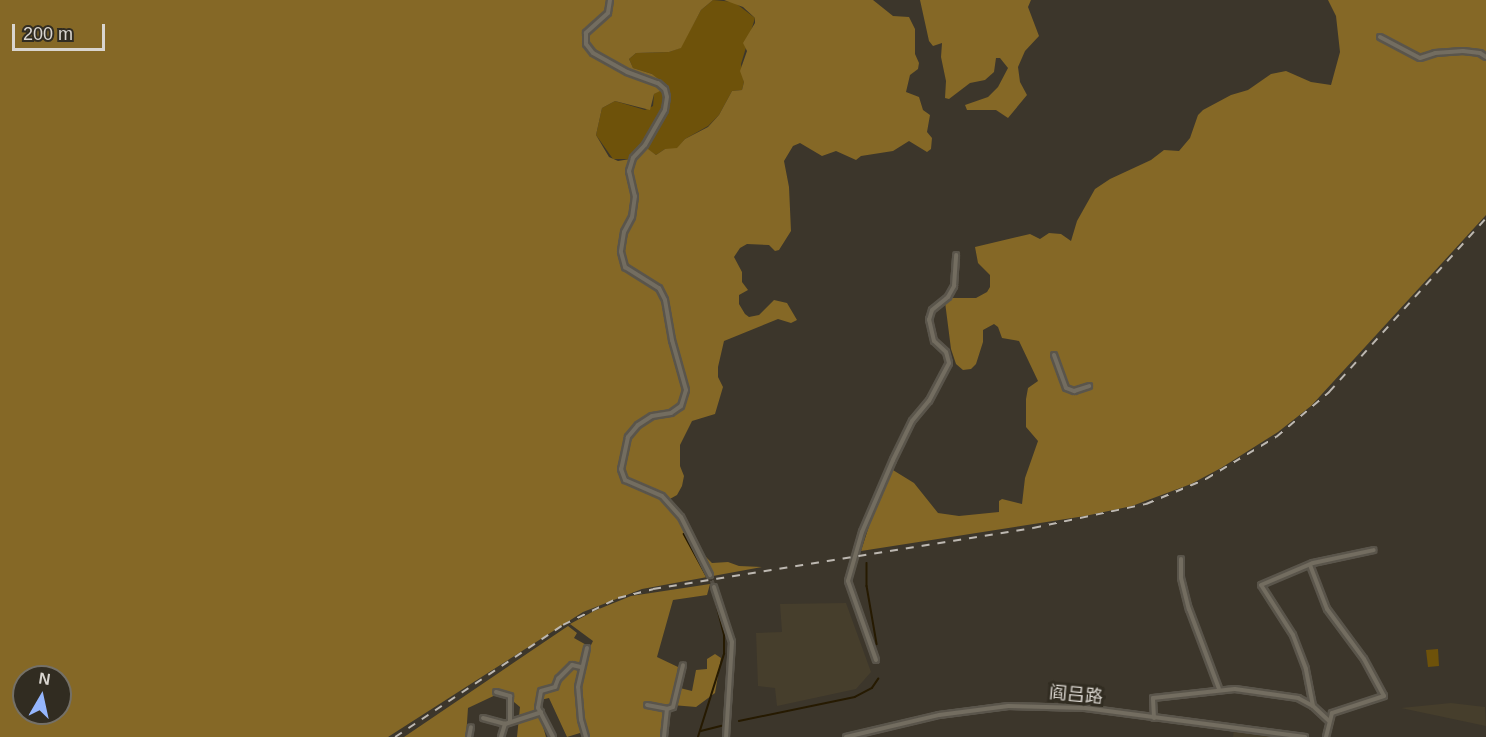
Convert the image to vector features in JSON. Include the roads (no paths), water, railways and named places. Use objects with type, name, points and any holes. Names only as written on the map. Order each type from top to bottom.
[{"type":"street","points":[[610,0],[608,13],[586,33],[589,49],[633,76],[658,83],[665,89],[667,97],[665,110],[645,145],[633,158],[629,171],[635,196],[632,218],[624,232],[621,252],[625,267],[659,288],[665,300],[672,340],[686,390],[681,406],[671,413],[652,416],[638,425],[628,437],[621,469],[625,480],[662,496],[681,517],[710,575]]},
{"type":"street","points":[[1380,36],[1420,58],[1463,51],[1480,53],[1486,57]]},
{"type":"street","points":[[876,660],[848,581],[861,532],[888,470],[912,421],[929,401],[949,363],[946,352],[934,341],[929,320],[932,310],[948,297],[954,286],[956,255]]},
{"type":"street","points":[[1054,355],[1066,388],[1074,391],[1089,386]]},
{"type":"street","points":[[1313,706],[1306,669],[1293,635],[1261,585],[1310,565],[1374,550]]},
{"type":"street","points":[[1181,559],[1181,578],[1189,609],[1219,689]]},
{"type":"street","points":[[1310,565],[1327,609],[1364,659],[1384,696],[1332,713],[1326,737]]},
{"type":"street","points":[[714,587],[724,610],[732,642],[726,737]]},
{"type":"street","points":[[586,737],[579,701],[581,667],[587,648]]},
{"type":"street","points":[[553,737],[538,708],[543,688],[555,687],[558,679],[572,665],[581,667]]},
{"type":"street","points":[[647,705],[667,710],[673,707],[683,665]]},
{"type":"street","points":[[1154,718],[1153,698],[1219,689],[1280,694],[1298,698],[1313,706],[1329,722]]},
{"type":"street","points":[[496,692],[510,696],[507,723],[501,737]]},
{"type":"street","name":"阎吕路","points":[[846,737],[939,715],[998,706],[1071,707],[1305,737]]},
{"type":"street","points":[[664,737],[667,710]]},
{"type":"street","points":[[483,718],[507,723],[541,712]]},
{"type":"street","points":[[469,737],[471,727]]},
{"type":"waterway","points":[[684,534],[707,576]]},
{"type":"waterway","points":[[867,563],[867,586],[877,644]]},
{"type":"waterway","points":[[698,737],[724,654],[724,635],[712,588]]},
{"type":"waterway","points":[[739,721],[855,697],[872,688],[878,679]]},
{"type":"waterway","points":[[701,731],[721,726]]},
{"type":"tunnel","points":[[710,575],[714,587]]},
{"type":"railway","points":[[395,737],[563,625],[618,598],[653,589],[1033,528],[1146,504],[1206,479],[1276,437],[1329,392],[1486,218]]}]
